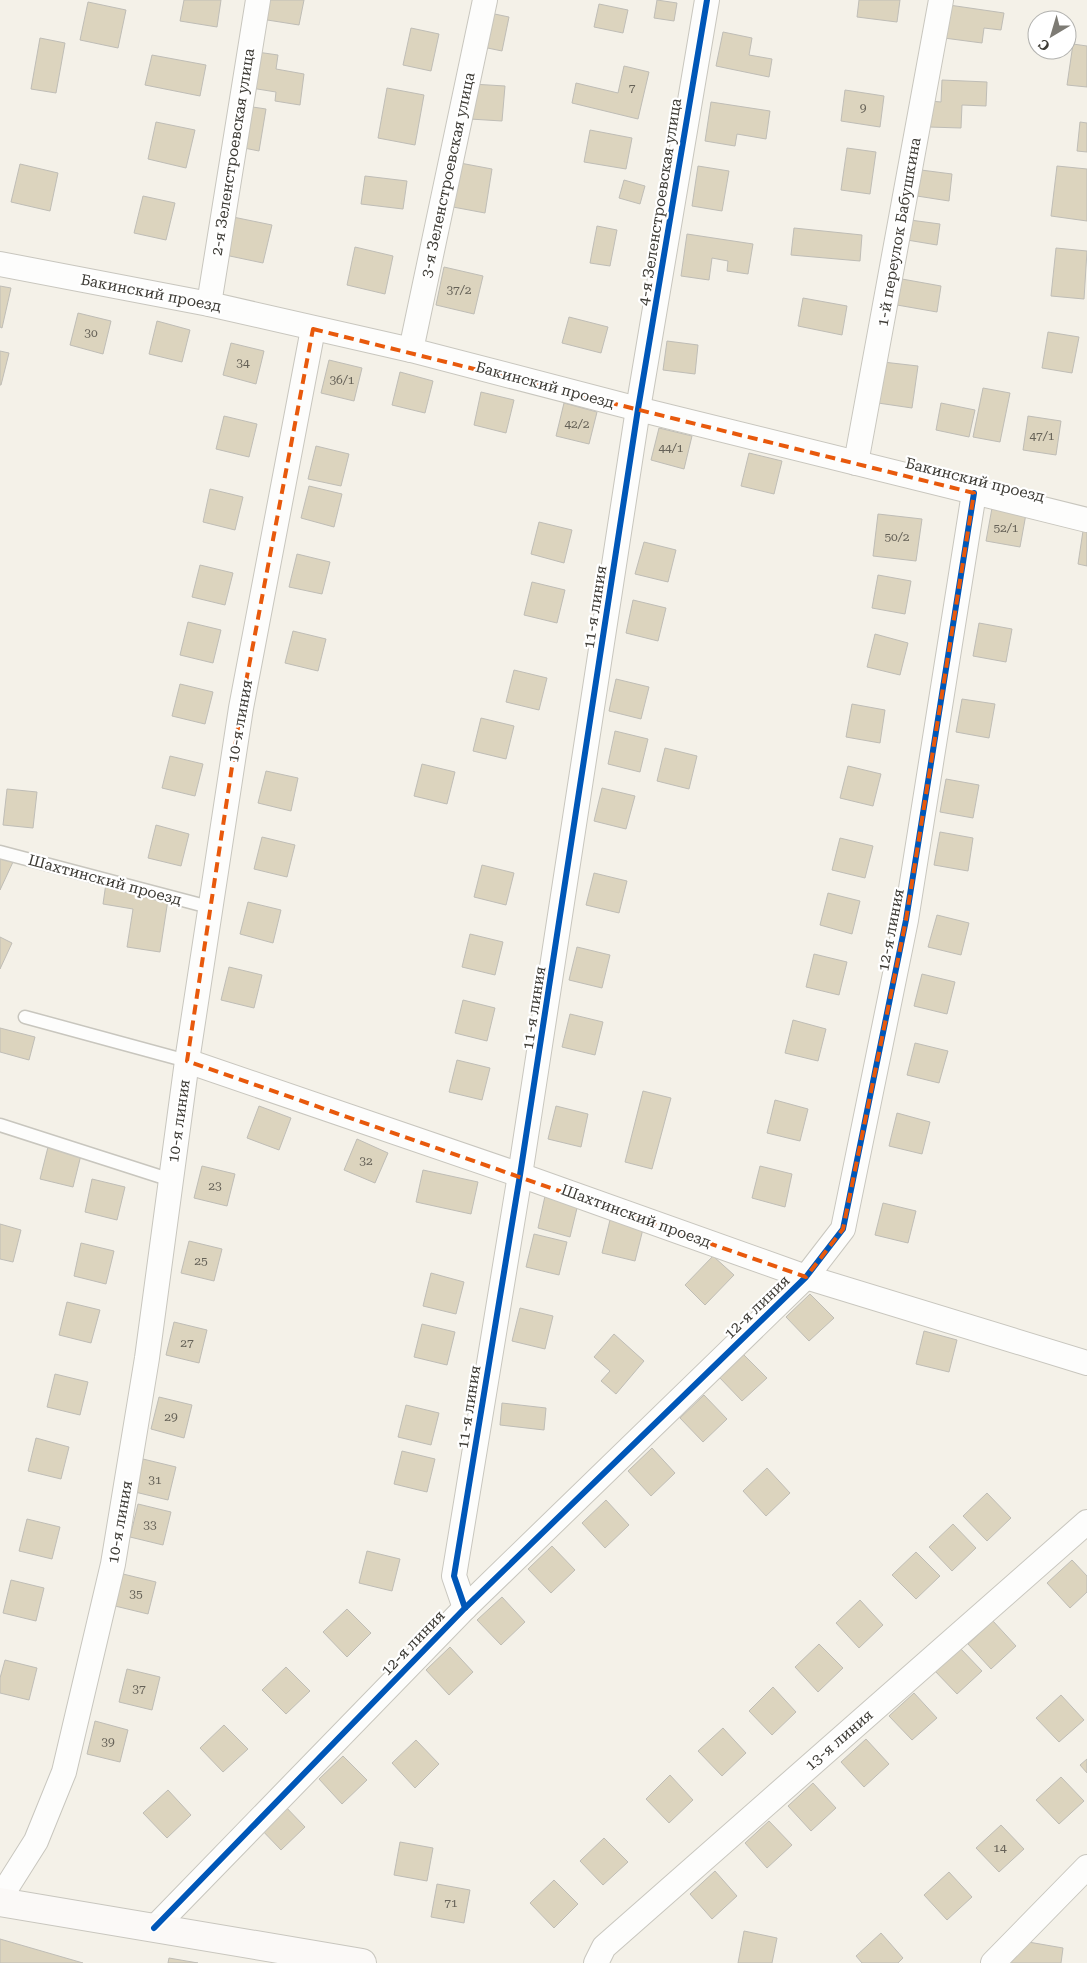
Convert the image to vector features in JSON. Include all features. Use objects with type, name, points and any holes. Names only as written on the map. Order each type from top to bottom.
[{"type":"street","name":"2-я Зеленстроевская улица","points":[[209,304],[258,0]]},
{"type":"street","name":"3-я Зеленстроевская улица","points":[[411,350],[485,0]]},
{"type":"street","name":"4-я Зеленстроевская улица","points":[[638,409],[707,0]]},
{"type":"street","name":"1-й переулок Бабушкина","points":[[856,463],[941,0]]},
{"type":"street","name":"Бакинский проезд","points":[[0,264],[209,304],[411,350],[638,409],[1087,520]]},
{"type":"street","name":"10-я линия","points":[[0,1900],[36,1841],[64,1772],[113,1564],[147,1358],[209,907],[241,708],[313,328]]},
{"type":"street","name":"11-я линия","points":[[465,1608],[454,1576],[520,1175],[638,409]]},
{"type":"street","name":"12-я линия","points":[[154,1928],[465,1608],[806,1277],[843,1229],[906,920],[974,493]]},
{"type":"street","name":"Шахтинский проезд","points":[[187,1061],[520,1175],[806,1277],[1087,1363]]},
{"type":"street","name":"13-я линия","points":[[596,1963],[604,1946],[1087,1522]]},
{"type":"street","points":[[993,1963],[1087,1867]]},
{"type":"street","points":[[0,1900],[362,1963]]},
{"type":"lane","name":"Шахтинский проезд","points":[[0,852],[209,907]]},
{"type":"lane","points":[[25,1017],[187,1061]]},
{"type":"lane","points":[[0,1125],[171,1180]]},
{"type":"highlighted area","points":[[313,329],[974,493],[906,920],[843,1229],[806,1277],[187,1061],[241,708]]},
{"type":"building","points":[[184,0],[221,0],[217,27],[180,21]]},
{"type":"building","points":[[264,0],[304,0],[299,25],[261,19]]},
{"type":"building","points":[[657,0],[677,3],[674,21],[654,18]]},
{"type":"building","points":[[859,0],[900,0],[897,22],[857,17]]},
{"type":"building","points":[[88,2],[126,10],[118,48],[80,40]]},
{"type":"building","points":[[599,4],[628,10],[623,33],[594,27]]},
{"type":"building","points":[[949,5],[1004,13],[1001,30],[984,28],[982,43],[944,38]]},
{"type":"building","points":[[485,12],[509,17],[502,51],[478,46]]},
{"type":"building","points":[[411,28],[439,34],[431,71],[403,65]]},
{"type":"building","points":[[723,32],[752,38],[749,55],[772,59],[769,77],[716,66]]},
{"type":"building","points":[[40,38],[65,43],[56,93],[31,89]]},
{"type":"building","points":[[1077,45],[1087,46],[1087,87],[1067,85],[1071,60],[1077,60]]},
{"type":"building","points":[[257,52],[278,55],[276,69],[304,74],[300,105],[275,101],[276,92],[251,88]]},
{"type":"building","points":[[152,55],[206,65],[200,96],[145,85]]},
{"type":"building","points":[[624,66],[649,72],[638,119],[572,103],[576,83],[618,93]]},
{"type":"building","points":[[942,80],[987,82],[986,106],[962,105],[961,128],[929,127],[930,101],[941,102]]},
{"type":"building","points":[[472,84],[505,86],[502,121],[470,119]]},
{"type":"building","points":[[387,88],[424,95],[415,145],[378,138]]},
{"type":"building","points":[[845,90],[884,96],[880,127],[841,121]]},
{"type":"building","points":[[711,102],[770,111],[766,139],[737,134],[735,146],[705,141]]},
{"type":"building","points":[[246,106],[266,109],[259,151],[239,147]]},
{"type":"building","points":[[156,122],[195,130],[186,168],[148,159]]},
{"type":"building","points":[[1080,122],[1087,123],[1087,152],[1077,151]]},
{"type":"building","points":[[590,130],[632,138],[626,169],[584,162]]},
{"type":"building","points":[[847,148],[876,152],[870,194],[841,190]]},
{"type":"building","points":[[460,163],[492,169],[485,213],[453,207]]},
{"type":"building","points":[[20,164],[58,173],[50,211],[11,202]]},
{"type":"building","points":[[698,166],[729,171],[722,211],[692,206]]},
{"type":"building","points":[[1057,166],[1087,169],[1087,221],[1051,216]]},
{"type":"building","points":[[921,170],[952,174],[949,201],[917,196]]},
{"type":"building","points":[[365,176],[407,181],[403,209],[361,204]]},
{"type":"building","points":[[624,180],[645,186],[640,204],[619,198]]},
{"type":"building","points":[[143,196],[175,203],[166,240],[134,233]]},
{"type":"building","points":[[233,217],[272,225],[263,263],[225,255]]},
{"type":"building","points":[[910,220],[940,224],[937,245],[907,240]]},
{"type":"building","points":[[597,226],[617,230],[610,266],[590,263]]},
{"type":"building","points":[[794,228],[862,235],[860,261],[791,255]]},
{"type":"building","points":[[687,234],[753,244],[748,274],[727,271],[728,261],[712,258],[709,280],[681,276]]},
{"type":"building","points":[[355,247],[393,256],[385,294],[347,285]]},
{"type":"building","points":[[1056,248],[1087,251],[1084,299],[1051,296]]},
{"type":"building","points":[[444,267],[483,276],[474,314],[436,305]]},
{"type":"building","points":[[902,279],[941,286],[937,312],[897,305]]},
{"type":"building","points":[[0,286],[11,288],[2,328],[0,327]]},
{"type":"building","points":[[803,298],[847,306],[842,335],[798,326]]},
{"type":"building","points":[[78,313],[111,321],[103,354],[70,345]]},
{"type":"building","points":[[569,317],[608,327],[601,353],[562,343]]},
{"type":"building","points":[[157,321],[190,330],[182,362],[149,354]]},
{"type":"building","points":[[1048,332],[1079,337],[1072,373],[1042,368]]},
{"type":"building","points":[[667,341],[698,345],[695,374],[663,370]]},
{"type":"building","points":[[231,343],[264,351],[256,384],[223,375]]},
{"type":"building","points":[[0,351],[9,353],[1,385],[0,385]]},
{"type":"building","points":[[329,360],[362,368],[354,401],[321,393]]},
{"type":"building","points":[[883,362],[918,366],[912,408],[878,403]]},
{"type":"building","points":[[400,372],[433,381],[425,413],[392,405]]},
{"type":"building","points":[[983,388],[1010,393],[1000,442],[973,437]]},
{"type":"building","points":[[481,392],[514,400],[506,433],[474,425]]},
{"type":"building","points":[[564,403],[597,412],[589,444],[556,436]]},
{"type":"building","points":[[941,403],[975,410],[969,437],[936,430]]},
{"type":"building","points":[[224,416],[257,424],[249,457],[216,449]]},
{"type":"building","points":[[1028,416],[1061,421],[1056,455],[1023,450]]},
{"type":"building","points":[[659,428],[692,436],[684,469],[651,460]]},
{"type":"building","points":[[316,446],[349,454],[341,486],[308,479]]},
{"type":"building","points":[[749,453],[782,461],[774,494],[741,486]]},
{"type":"building","points":[[309,486],[342,494],[334,527],[301,518]]},
{"type":"building","points":[[210,489],[243,497],[235,530],[203,522]]},
{"type":"building","points":[[992,508],[1026,514],[1020,547],[986,541]]},
{"type":"building","points":[[878,514],[922,519],[916,561],[873,556]]},
{"type":"building","points":[[539,522],[572,530],[564,563],[531,554]]},
{"type":"building","points":[[1083,531],[1087,532],[1087,566],[1078,564]]},
{"type":"building","points":[[644,542],[676,550],[668,582],[635,574]]},
{"type":"building","points":[[297,554],[330,562],[322,594],[289,587]]},
{"type":"building","points":[[200,565],[233,573],[225,605],[192,597]]},
{"type":"building","points":[[878,575],[911,581],[905,614],[872,608]]},
{"type":"building","points":[[532,582],[565,590],[557,623],[524,615]]},
{"type":"building","points":[[633,600],[666,608],[658,641],[626,633]]},
{"type":"building","points":[[188,622],[221,630],[213,663],[180,655]]},
{"type":"building","points":[[979,623],[1012,629],[1006,662],[973,656]]},
{"type":"building","points":[[293,631],[326,639],[318,671],[285,663]]},
{"type":"building","points":[[875,634],[908,643],[900,675],[867,667]]},
{"type":"building","points":[[514,670],[547,678],[539,710],[506,702]]},
{"type":"building","points":[[616,679],[649,687],[641,719],[609,711]]},
{"type":"building","points":[[180,684],[213,692],[205,724],[172,716]]},
{"type":"building","points":[[962,699],[995,704],[989,738],[956,732]]},
{"type":"building","points":[[852,704],[885,710],[880,743],[846,737]]},
{"type":"building","points":[[481,718],[514,726],[506,759],[473,751]]},
{"type":"building","points":[[615,731],[648,739],[640,772],[608,764]]},
{"type":"building","points":[[665,748],[697,756],[689,789],[657,781]]},
{"type":"building","points":[[170,756],[203,764],[195,796],[162,788]]},
{"type":"building","points":[[422,764],[455,772],[447,804],[414,796]]},
{"type":"building","points":[[848,766],[881,774],[873,806],[840,798]]},
{"type":"building","points":[[266,771],[298,778],[291,811],[258,803]]},
{"type":"building","points":[[946,779],[979,785],[973,818],[940,812]]},
{"type":"building","points":[[602,788],[635,796],[626,829],[594,821]]},
{"type":"building","points":[[7,789],[37,792],[33,828],[3,825]]},
{"type":"building","points":[[156,825],[189,834],[181,866],[148,858]]},
{"type":"building","points":[[940,832],[973,838],[968,871],[934,865]]},
{"type":"building","points":[[262,837],[295,845],[287,877],[254,869]]},
{"type":"building","points":[[840,838],[873,846],[865,878],[832,870]]},
{"type":"building","points":[[0,856],[13,862],[0,890]]},
{"type":"building","points":[[482,865],[514,873],[506,905],[474,897]]},
{"type":"building","points":[[594,873],[627,881],[619,913],[586,905]]},
{"type":"building","points":[[106,883],[169,893],[160,952],[127,947],[133,909],[103,904]]},
{"type":"building","points":[[828,893],[860,901],[852,934],[820,925]]},
{"type":"building","points":[[248,902],[281,910],[273,943],[240,934]]},
{"type":"building","points":[[937,915],[969,923],[961,955],[928,947]]},
{"type":"building","points":[[470,934],[503,942],[495,975],[462,967]]},
{"type":"building","points":[[0,937],[12,943],[0,969]]},
{"type":"building","points":[[577,947],[610,955],[602,988],[569,980]]},
{"type":"building","points":[[814,954],[847,962],[839,995],[806,987]]},
{"type":"building","points":[[229,967],[262,975],[254,1008],[221,1000]]},
{"type":"building","points":[[922,974],[955,982],[947,1014],[914,1006]]},
{"type":"building","points":[[463,1000],[495,1008],[487,1041],[455,1033]]},
{"type":"building","points":[[570,1014],[603,1022],[595,1055],[562,1047]]},
{"type":"building","points":[[793,1020],[826,1029],[818,1061],[785,1053]]},
{"type":"building","points":[[0,1028],[35,1037],[29,1060],[0,1052]]},
{"type":"building","points":[[915,1043],[948,1051],[939,1083],[907,1075]]},
{"type":"building","points":[[457,1060],[490,1068],[482,1100],[449,1092]]},
{"type":"building","points":[[643,1091],[671,1098],[652,1169],[625,1162]]},
{"type":"building","points":[[775,1100],[808,1109],[800,1141],[767,1133]]},
{"type":"building","points":[[259,1106],[291,1118],[279,1150],[247,1138]]},
{"type":"building","points":[[556,1106],[588,1114],[581,1147],[548,1139]]},
{"type":"building","points":[[897,1113],[930,1122],[922,1154],[889,1146]]},
{"type":"building","points":[[357,1139],[388,1153],[375,1183],[344,1170]]},
{"type":"building","points":[[48,1147],[81,1155],[73,1187],[40,1179]]},
{"type":"building","points":[[202,1166],[235,1174],[227,1206],[194,1198]]},
{"type":"building","points":[[760,1166],[792,1174],[785,1207],[752,1198]]},
{"type":"building","points":[[423,1170],[478,1182],[471,1214],[416,1202]]},
{"type":"building","points":[[92,1179],[125,1187],[117,1220],[85,1212]]},
{"type":"building","points":[[545,1196],[578,1204],[570,1237],[538,1228]]},
{"type":"building","points":[[883,1203],[916,1211],[908,1243],[875,1235]]},
{"type":"building","points":[[610,1220],[643,1229],[635,1261],[602,1253]]},
{"type":"building","points":[[0,1224],[21,1230],[13,1262],[0,1259]]},
{"type":"building","points":[[534,1234],[567,1242],[559,1275],[526,1267]]},
{"type":"building","points":[[189,1241],[222,1249],[214,1281],[181,1273]]},
{"type":"building","points":[[81,1243],[114,1251],[106,1284],[74,1276]]},
{"type":"building","points":[[713,1256],[734,1275],[705,1305],[685,1285]]},
{"type":"building","points":[[431,1273],[464,1282],[456,1314],[423,1306]]},
{"type":"building","points":[[810,1294],[834,1318],[809,1341],[786,1317]]},
{"type":"building","points":[[67,1302],[100,1310],[91,1343],[59,1335]]},
{"type":"building","points":[[520,1308],[553,1316],[545,1349],[512,1341]]},
{"type":"building","points":[[174,1322],[207,1330],[199,1363],[166,1355]]},
{"type":"building","points":[[422,1324],[455,1332],[447,1365],[414,1357]]},
{"type":"building","points":[[924,1331],[957,1340],[949,1372],[916,1364]]},
{"type":"building","points":[[614,1334],[644,1361],[616,1394],[601,1381],[610,1371],[594,1357]]},
{"type":"building","points":[[743,1354],[767,1378],[742,1401],[719,1377]]},
{"type":"building","points":[[55,1374],[88,1382],[80,1415],[47,1407]]},
{"type":"building","points":[[704,1395],[727,1419],[703,1442],[680,1418]]},
{"type":"building","points":[[159,1397],[192,1405],[184,1438],[151,1429]]},
{"type":"building","points":[[502,1403],[546,1408],[544,1430],[500,1425]]},
{"type":"building","points":[[406,1405],[439,1413],[431,1445],[398,1437]]},
{"type":"building","points":[[36,1438],[69,1447],[61,1479],[28,1471]]},
{"type":"building","points":[[652,1448],[675,1473],[651,1496],[628,1471]]},
{"type":"building","points":[[402,1451],[435,1459],[427,1492],[394,1484]]},
{"type":"building","points":[[143,1459],[176,1467],[168,1500],[135,1492]]},
{"type":"building","points":[[767,1468],[790,1493],[766,1516],[743,1491]]},
{"type":"building","points":[[987,1493],[1011,1518],[987,1541],[963,1516]]},
{"type":"building","points":[[606,1500],[629,1525],[605,1548],[582,1523]]},
{"type":"building","points":[[138,1504],[171,1512],[163,1545],[130,1537]]},
{"type":"building","points":[[27,1519],[60,1527],[52,1559],[19,1551]]},
{"type":"building","points":[[953,1524],[976,1548],[952,1571],[929,1547]]},
{"type":"building","points":[[552,1546],[575,1570],[551,1593],[528,1569]]},
{"type":"building","points":[[367,1551],[400,1559],[392,1591],[359,1583]]},
{"type":"building","points":[[916,1552],[940,1576],[916,1599],[892,1575]]},
{"type":"building","points":[[1072,1560],[1087,1576],[1087,1592],[1070,1608],[1047,1583]]},
{"type":"building","points":[[123,1574],[156,1582],[148,1614],[115,1606]]},
{"type":"building","points":[[11,1580],[44,1588],[36,1621],[3,1613]]},
{"type":"building","points":[[502,1597],[525,1622],[501,1645],[477,1620]]},
{"type":"building","points":[[860,1600],[883,1625],[859,1648],[836,1623]]},
{"type":"building","points":[[347,1609],[371,1633],[347,1657],[323,1632]]},
{"type":"building","points":[[993,1621],[1016,1646],[991,1669],[968,1644]]},
{"type":"building","points":[[819,1644],[843,1668],[818,1692],[795,1667]]},
{"type":"building","points":[[450,1647],[473,1672],[449,1695],[426,1670]]},
{"type":"building","points":[[959,1647],[982,1671],[957,1694],[934,1670]]},
{"type":"building","points":[[5,1660],[37,1668],[29,1700],[0,1693],[0,1678]]},
{"type":"building","points":[[286,1667],[310,1691],[286,1714],[262,1690]]},
{"type":"building","points":[[127,1669],[160,1677],[152,1710],[119,1702]]},
{"type":"building","points":[[773,1687],[796,1712],[772,1735],[749,1711]]},
{"type":"building","points":[[914,1693],[937,1718],[912,1740],[889,1716]]},
{"type":"building","points":[[1061,1695],[1084,1720],[1059,1742],[1036,1718]]},
{"type":"building","points":[[95,1721],[128,1730],[120,1762],[87,1754]]},
{"type":"building","points":[[224,1725],[248,1749],[223,1772],[200,1748]]},
{"type":"building","points":[[723,1728],[746,1753],[722,1776],[698,1751]]},
{"type":"building","points":[[866,1739],[889,1764],[864,1787],[841,1762]]},
{"type":"building","points":[[416,1740],[439,1764],[415,1788],[392,1763]]},
{"type":"building","points":[[343,1756],[367,1780],[342,1804],[319,1779]]},
{"type":"building","points":[[1087,1759],[1087,1773],[1080,1765]]},
{"type":"building","points":[[670,1775],[693,1800],[669,1823],[646,1799]]},
{"type":"building","points":[[1061,1777],[1084,1801],[1059,1824],[1036,1800]]},
{"type":"building","points":[[813,1783],[836,1808],[811,1831],[788,1806]]},
{"type":"building","points":[[168,1790],[191,1815],[167,1838],[143,1813]]},
{"type":"building","points":[[282,1803],[305,1827],[281,1850],[258,1826]]},
{"type":"building","points":[[769,1821],[792,1845],[767,1868],[745,1843]]},
{"type":"building","points":[[1001,1825],[1024,1849],[999,1872],[976,1848]]},
{"type":"building","points":[[604,1838],[628,1862],[603,1885],[580,1861]]},
{"type":"building","points":[[400,1842],[433,1848],[427,1881],[394,1875]]},
{"type":"building","points":[[715,1871],[737,1896],[712,1919],[690,1894]]},
{"type":"building","points":[[949,1872],[972,1897],[947,1920],[924,1895]]},
{"type":"building","points":[[554,1880],[578,1904],[554,1928],[530,1903]]},
{"type":"building","points":[[437,1884],[470,1890],[464,1923],[431,1917]]},
{"type":"building","points":[[744,1931],[777,1938],[772,1963],[738,1963]]},
{"type":"building","points":[[881,1933],[903,1958],[898,1963],[862,1963],[856,1956]]},
{"type":"building","points":[[0,1939],[83,1963],[0,1963]]},
{"type":"building","points":[[1011,1939],[1063,1948],[1061,1963],[1007,1963]]},
{"type":"building","points":[[169,1958],[198,1963],[168,1963]]},
{"type":"cycle path","points":[[465,1608],[454,1576],[520,1175],[638,409],[707,0]]},
{"type":"cycle path","points":[[154,1928],[465,1608],[806,1277],[843,1229],[906,920],[974,493]]}]
